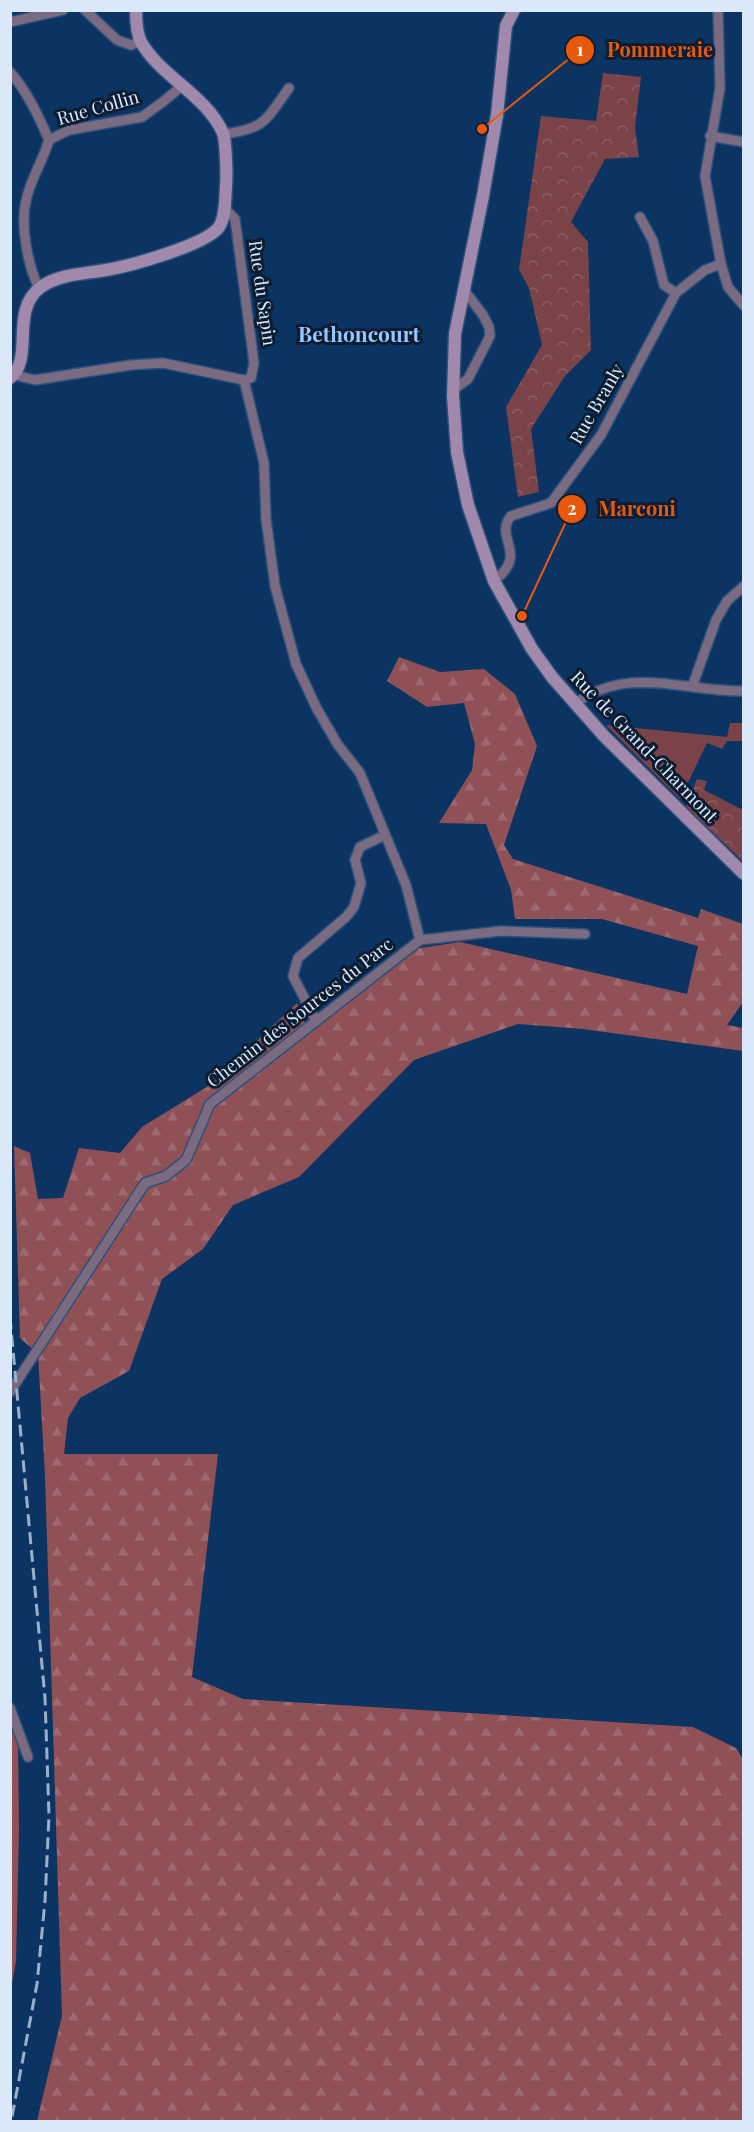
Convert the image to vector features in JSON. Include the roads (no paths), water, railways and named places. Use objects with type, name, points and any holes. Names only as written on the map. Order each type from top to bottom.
[{"type":"street","points":[[10,22],[63,10]]},
{"type":"street","points":[[85,10],[117,40],[131,45],[141,41]]},
{"type":"street","points":[[136,10],[141,41],[158,62],[208,111],[224,134],[225,209],[219,226],[206,239],[108,270],[71,275],[39,288],[29,300],[23,315],[21,354],[13,376],[34,380],[131,365],[163,363],[244,380],[264,463],[266,519],[275,586],[296,664],[316,709],[338,745],[360,773],[406,885],[420,940]]},
{"type":"street","name":"Rue de Grand-Charmont","points":[[514,10],[506,26],[494,131],[455,334],[453,390],[456,452],[468,505],[494,581],[532,649],[574,704],[744,874]]},
{"type":"street","points":[[718,10],[720,88],[705,176],[721,264],[728,287],[744,306]]},
{"type":"street","points":[[10,72],[18,80],[37,112],[49,140],[26,200],[23,217],[28,260],[39,288]]},
{"type":"street","name":"Rue Collin","points":[[49,140],[69,130],[142,117],[183,84]]},
{"type":"street","points":[[224,134],[246,131],[258,126],[266,120],[289,88]]},
{"type":"street","points":[[710,136],[744,142]]},
{"type":"street","name":"Rue du Sapin","points":[[225,209],[234,219],[252,342],[254,363],[250,378],[244,380]]},
{"type":"street","points":[[640,217],[652,241],[664,285],[676,293]]},
{"type":"street","name":"Rue Branly","points":[[494,581],[505,572],[510,563],[507,521],[511,516],[551,503],[601,435],[676,293],[705,270],[721,264]]},
{"type":"street","points":[[453,390],[468,379],[490,336],[489,327],[483,315],[464,290]]},
{"type":"street","points":[[692,687],[716,620],[727,601],[744,586]]},
{"type":"street","points":[[574,704],[587,695],[622,682],[744,691]]},
{"type":"street","points":[[316,1020],[293,976],[298,958],[346,917],[354,907],[361,883],[355,860],[360,847],[385,835]]},
{"type":"street","name":"Chemin des Sources du Parc","points":[[10,1392],[145,1183],[166,1176],[186,1160],[210,1104],[420,940],[501,931],[585,934]]},
{"type":"street","points":[[10,1708],[28,1757]]},
{"type":"railway","points":[[10,1317],[45,1698],[49,1816],[45,1901],[37,1984],[11,2122]]},
{"type":"place","name":"Pommeraie","points":[[482,129]]},
{"type":"place","name":"Marconi","points":[[522,616]]},
{"type":"district","name":"Bethoncourt","points":[[359,335]]}]
